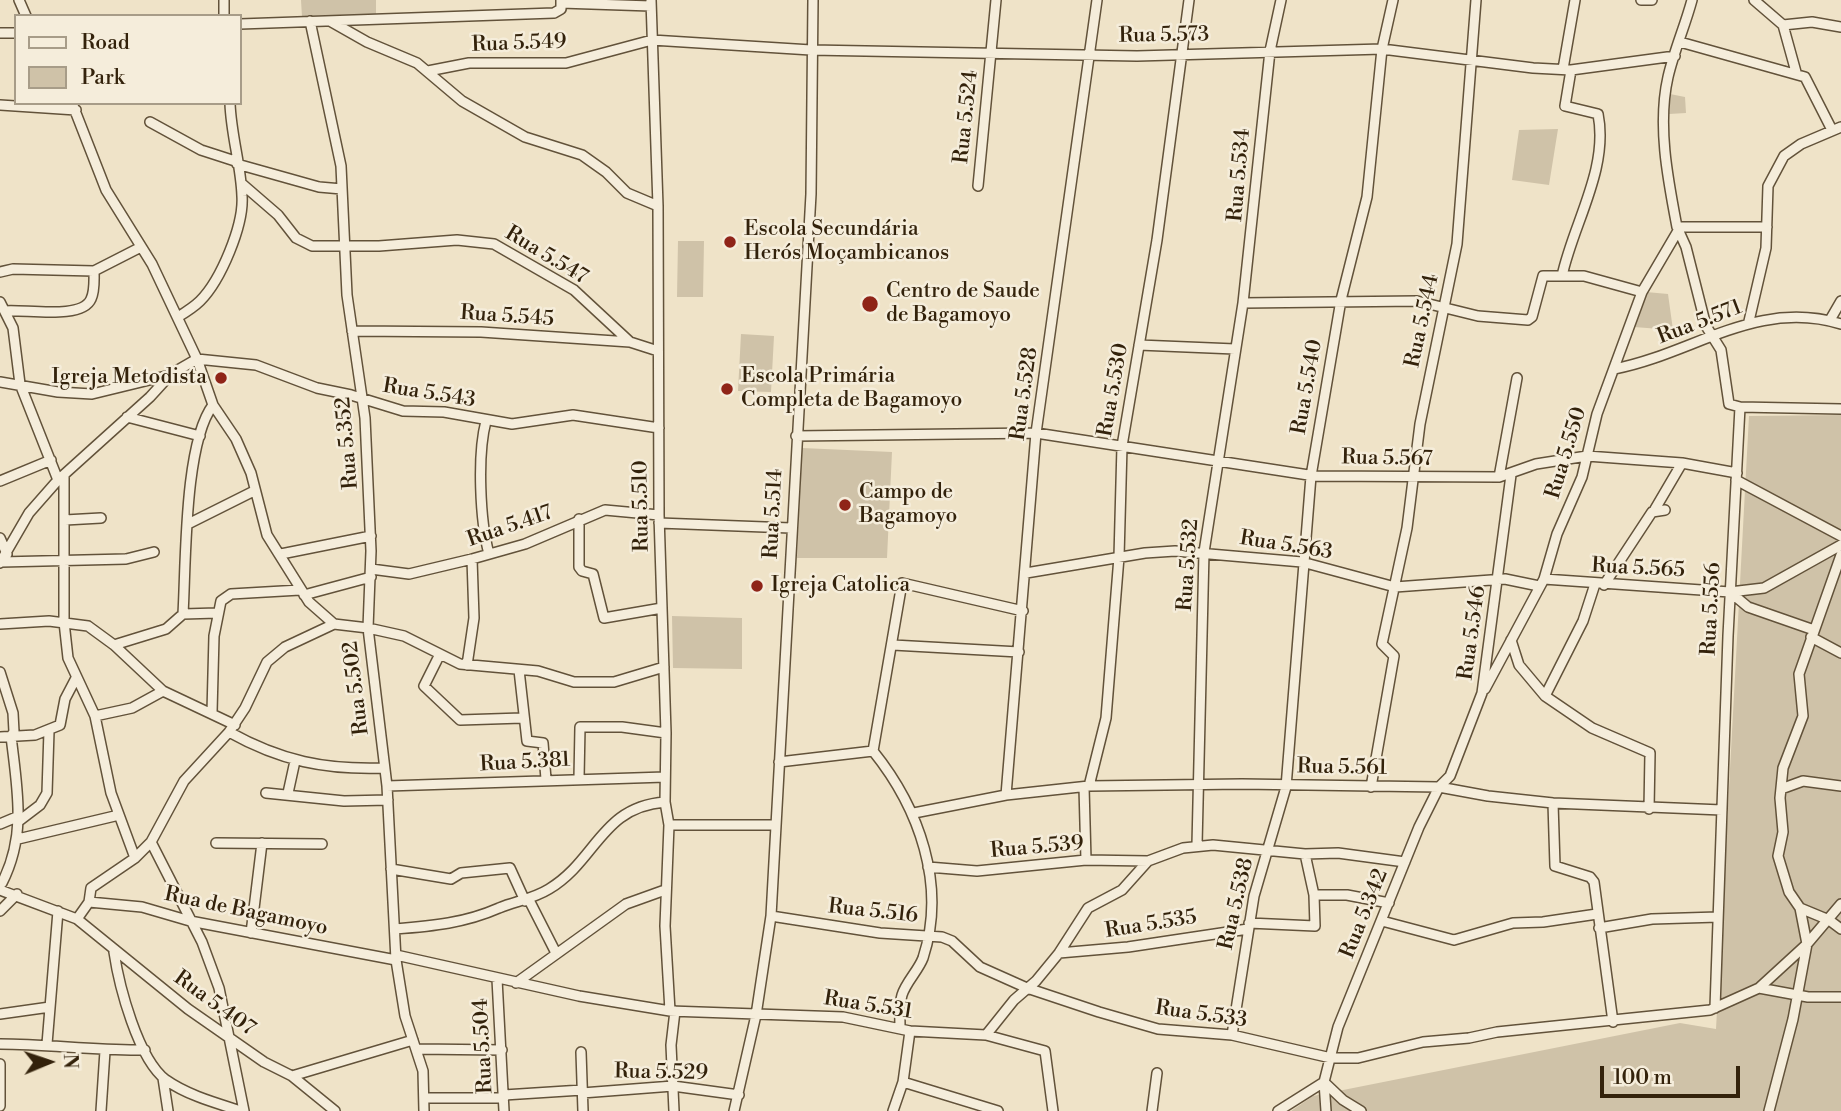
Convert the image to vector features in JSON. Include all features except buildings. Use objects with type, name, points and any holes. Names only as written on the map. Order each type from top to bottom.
[{"type":"street","name":"Rua 5.514","points":[[734,1111],[757,1016],[771,916],[811,194],[813,0]]},
{"type":"street","name":"Rua 5.524","points":[[978,186],[996,0]]},
{"type":"street","name":"Rua 5.528","points":[[1006,795],[1036,433],[1092,54],[1097,0]]},
{"type":"street","name":"Rua 5.530","points":[[1086,860],[1087,787],[1106,718],[1119,558],[1122,446],[1189,0]]},
{"type":"street","name":"Rua 5.534","points":[[1235,349],[1243,303],[1270,51],[1281,0]]},
{"type":"street","name":"Rua 5.540","points":[[1286,784],[1311,476],[1341,300],[1367,197],[1382,49],[1393,0]]},
{"type":"street","name":"Rua 5.544","points":[[1371,787],[1394,656],[1382,646],[1395,587],[1422,412],[1462,199],[1476,0]]},
{"type":"street","points":[[1562,276],[1567,251],[1590,191],[1599,138],[1598,114],[1565,106],[1575,0]]},
{"type":"street","points":[[1641,0],[1652,0]]},
{"type":"street","points":[[1692,0],[1668,78],[1665,123],[1667,165],[1678,228],[1711,338],[1721,350],[1727,400],[1740,407],[1841,409]]},
{"type":"street","points":[[1754,0],[1783,25],[1796,72]]},
{"type":"street","points":[[242,24],[554,13],[561,4],[651,3]]},
{"type":"street","name":"Rua 5.510","points":[[651,3],[658,206],[659,519],[666,733],[665,802],[669,825],[665,890],[673,1011],[671,1045],[674,1111]]},
{"type":"street","name":"Rua 5.352","points":[[310,21],[330,108],[342,189],[344,251],[352,331],[363,399],[371,536],[368,628]]},
{"type":"street","points":[[330,21],[428,71],[473,107],[525,137],[582,155],[606,172],[627,192],[658,206]]},
{"type":"street","points":[[1783,25],[1812,22],[1841,27]]},
{"type":"street","name":"Rua 5.573","points":[[652,40],[811,50],[1092,54],[1382,49],[1567,70],[1675,55]]},
{"type":"street","name":"Rua 5.549","points":[[428,71],[469,63],[566,63],[652,40]]},
{"type":"street","points":[[1680,42],[1796,72],[1811,86],[1837,129],[1784,156],[1768,186],[1767,228],[1761,274],[1749,321]]},
{"type":"street","points":[[178,317],[201,300],[227,256],[241,217],[241,183],[230,105]]},
{"type":"street","points":[[0,106],[74,107]]},
{"type":"street","name":"Rua 5.502","points":[[74,107],[106,190],[141,247],[178,317],[197,359],[213,405],[236,439],[251,473],[263,528],[302,592],[334,624],[368,628],[387,786],[396,958],[423,1071],[424,1111]]},
{"type":"street","points":[[150,121],[201,150],[310,185],[342,189]]},
{"type":"street","name":"Rua 5.547","points":[[241,183],[278,215],[296,238],[312,246],[344,251],[457,240],[488,242],[574,290],[630,342]]},
{"type":"street","points":[[1678,228],[1767,228]]},
{"type":"street","name":"Rua 5.550","points":[[1482,693],[1541,582],[1557,534],[1575,496],[1597,414],[1643,292],[1678,228]]},
{"type":"street","points":[[0,272],[13,268],[94,271],[141,247]]},
{"type":"street","points":[[94,271],[92,296],[87,305],[68,312],[3,306],[15,338],[20,384],[51,460],[61,477],[65,520],[64,622],[68,658],[95,716],[118,815],[135,858]]},
{"type":"street","points":[[1243,303],[1417,301],[1496,318],[1530,320],[1542,276],[1584,276],[1643,292]]},
{"type":"street","points":[[1830,320],[1841,301]]},
{"type":"street","name":"Rua 5.571","points":[[1614,369],[1669,355],[1749,321],[1804,317],[1841,324]]},
{"type":"street","name":"Rua 5.545","points":[[352,331],[459,331],[630,342],[658,351]]},
{"type":"street","points":[[1139,345],[1235,349]]},
{"type":"street","name":"Rua 5.532","points":[[1199,785],[1204,552],[1235,349]]},
{"type":"street","points":[[3,560],[29,513],[61,477],[171,374],[197,359]]},
{"type":"street","name":"Rua 5.543","points":[[197,359],[256,365],[317,388],[403,411],[444,412],[512,424],[573,415],[659,428]]},
{"type":"street","points":[[0,382],[58,392],[92,394],[171,374]]},
{"type":"street","points":[[1499,477],[1517,378]]},
{"type":"street","points":[[183,614],[188,503],[203,422],[213,405]]},
{"type":"street","name":"Rua 5.556","points":[[1715,1008],[1730,592],[1740,407]]},
{"type":"street","points":[[127,417],[200,436]]},
{"type":"street","points":[[486,421],[481,443],[482,529],[489,554]]},
{"type":"street","name":"Rua 5.567","points":[[796,436],[1036,433],[1311,476],[1499,477],[1536,464],[1587,456],[1682,463],[1737,476],[1841,536]]},
{"type":"street","points":[[0,481],[51,460]]},
{"type":"street","points":[[1545,696],[1600,585],[1660,510],[1682,463]]},
{"type":"street","name":"Rua 5.546","points":[[1440,787],[1450,776],[1482,693],[1511,475]]},
{"type":"street","points":[[188,524],[254,491]]},
{"type":"street","name":"Rua 5.417","points":[[371,573],[409,574],[472,559],[526,544],[579,519],[615,509],[659,519],[791,528]]},
{"type":"street","points":[[65,520],[101,518]]},
{"type":"street","points":[[579,519],[579,567],[594,576],[604,618],[662,608]]},
{"type":"street","points":[[281,554],[371,536]]},
{"type":"street","points":[[0,538],[3,560]]},
{"type":"street","name":"Rua 5.565","points":[[1541,582],[1730,592],[1764,588],[1841,545]]},
{"type":"street","points":[[3,560],[126,559],[154,552]]},
{"type":"street","name":"Rua 5.563","points":[[1026,573],[1145,553],[1204,552],[1302,562],[1395,587],[1498,580],[1541,582]]},
{"type":"street","points":[[1761,1111],[1770,1109],[1807,944],[1800,908],[1789,892],[1778,856],[1783,832],[1783,768],[1803,716],[1798,674],[1841,555]]},
{"type":"street","points":[[467,665],[474,618],[472,559]]},
{"type":"street","points":[[212,712],[217,613],[221,601],[231,594],[302,592],[371,573]]},
{"type":"street","points":[[779,762],[873,751],[902,583],[1023,611]]},
{"type":"street","points":[[1730,592],[1748,607],[1813,634],[1841,653]]},
{"type":"street","points":[[114,645],[166,629],[183,614],[217,613]]},
{"type":"street","points":[[0,624],[64,622],[89,626],[114,645],[163,691],[212,712],[275,755],[326,767],[384,768]]},
{"type":"street","points":[[5,887],[77,919],[89,902],[91,888],[135,858],[151,842],[184,781],[232,728],[267,662],[285,647],[334,624]]},
{"type":"street","points":[[368,628],[404,636],[439,656],[467,665],[551,673],[559,680],[602,684],[664,667]]},
{"type":"street","points":[[1511,640],[1518,665],[1545,696],[1592,728],[1650,753],[1649,809]]},
{"type":"street","points":[[892,645],[1019,652]]},
{"type":"street","points":[[439,656],[424,686],[458,719],[481,721],[522,718]]},
{"type":"street","points":[[519,670],[522,718],[527,741],[543,743],[546,779]]},
{"type":"street","points":[[0,671],[13,713],[14,732],[11,736],[19,819],[14,859],[0,911]]},
{"type":"street","points":[[0,737],[49,732],[60,725],[65,699],[76,678]]},
{"type":"street","points":[[95,716],[132,708],[163,691]]},
{"type":"street","points":[[579,778],[580,727],[622,727],[666,733]]},
{"type":"street","points":[[0,824],[19,819],[40,805],[47,793],[49,732]]},
{"type":"street","name":"Rua 5.516","points":[[771,916],[868,931],[929,936],[932,896],[928,867],[914,813],[896,779],[873,751]]},
{"type":"street","points":[[288,793],[295,761]]},
{"type":"street","name":"Rua 5.381","points":[[387,786],[665,777]]},
{"type":"street","points":[[1781,789],[1803,781],[1841,786]]},
{"type":"street","name":"Rua 5.561","points":[[914,813],[1006,795],[1087,787],[1286,784],[1440,787],[1488,796],[1553,803],[1722,810]]},
{"type":"street","name":"Rua 5.538","points":[[1232,1035],[1248,926],[1286,784]]},
{"type":"street","points":[[1197,845],[1199,785]]},
{"type":"street","name":"Rua 5.342","points":[[1324,1082],[1338,1027],[1405,862],[1440,787]]},
{"type":"street","points":[[266,793],[288,793],[344,801],[387,800]]},
{"type":"street","points":[[395,929],[467,921],[527,900],[561,881],[617,817],[646,803],[665,802]]},
{"type":"street","points":[[1553,803],[1554,864],[1592,879],[1613,1022]]},
{"type":"street","points":[[18,839],[118,815]]},
{"type":"street","points":[[669,825],[776,825]]},
{"type":"street","points":[[151,842],[202,942],[219,988],[242,1111],[180,1089],[163,1078]]},
{"type":"street","points":[[216,843],[322,844]]},
{"type":"street","points":[[251,933],[262,843]]},
{"type":"street","points":[[986,1035],[1059,953],[1088,908],[1117,894],[1149,861],[1197,845],[1305,854],[1338,853],[1405,862]]},
{"type":"street","points":[[1305,854],[1314,895],[1347,895],[1389,903]]},
{"type":"street","name":"Rua 5.539","points":[[928,867],[977,871],[1086,860],[1149,861]]},
{"type":"street","points":[[391,869],[451,879],[461,873],[510,868],[556,953]]},
{"type":"street","points":[[516,983],[626,904],[665,890]]},
{"type":"street","name":"Rua 5.535","points":[[1059,953],[1128,947],[1248,926],[1315,926],[1314,895]]},
{"type":"street","name":"Rua de Bagamoyo","points":[[89,902],[142,907],[190,921],[396,958]]},
{"type":"street","name":"Rua 5.533","points":[[929,936],[948,939],[980,967],[1027,988],[1158,1029],[1232,1035],[1331,1058],[1358,1058],[1423,1042],[1613,1022],[1715,1008],[1759,988],[1807,944],[1841,904]]},
{"type":"street","points":[[1800,908],[1829,920],[1841,929]]},
{"type":"street","points":[[47,1044],[58,911]]},
{"type":"street","points":[[1382,920],[1454,940],[1513,923],[1543,922],[1597,914]]},
{"type":"street","points":[[1599,928],[1651,919],[1718,917]]},
{"type":"street","name":"Rua 5.407","points":[[77,919],[114,952],[229,1040],[292,1076],[335,1111]]},
{"type":"street","points":[[900,1028],[902,996],[916,974],[929,936]]},
{"type":"street","points":[[114,952],[122,988],[145,1050],[163,1078],[168,1111]]},
{"type":"street","name":"Rua 5.531","points":[[396,958],[673,1011],[843,1017],[910,1031],[986,1035],[1045,1051],[1053,1111]]},
{"type":"street","name":"Rua 5.504","points":[[497,979],[505,1111]]},
{"type":"street","points":[[1759,988],[1797,996],[1841,997]]},
{"type":"street","points":[[0,1013],[50,1007]]},
{"type":"street","points":[[893,1111],[903,1082],[910,1031]]},
{"type":"street","points":[[0,1044],[47,1044],[104,1051],[145,1050]]},
{"type":"street","points":[[292,1076],[415,1044],[502,1051]]},
{"type":"street","points":[[101,1111],[104,1051]]},
{"type":"street","points":[[581,1052],[583,1111]]},
{"type":"street","points":[[0,1064],[0,1106]]},
{"type":"street","points":[[1152,1111],[1157,1073]]},
{"type":"street","points":[[903,1082],[985,1110],[998,1111]]},
{"type":"street","points":[[1278,1111],[1324,1082]]},
{"type":"street","points":[[1324,1082],[1326,1111]]},
{"type":"street","points":[[1324,1082],[1343,1100],[1361,1111]]},
{"type":"street","name":"Rua 5.529","points":[[424,1098],[504,1097],[673,1086],[739,1095]]},
{"type":"green space","points":[[301,0],[376,0],[376,16],[302,17]]},
{"type":"green space","points":[[1670,94],[1685,97],[1686,113],[1669,114]]},
{"type":"green space","points":[[1558,129],[1549,185],[1512,180],[1519,130]]},
{"type":"green space","points":[[678,241],[704,241],[703,297],[677,297]]},
{"type":"green space","points":[[1646,292],[1668,294],[1673,330],[1634,327]]},
{"type":"green space","points":[[741,334],[774,336],[771,392],[738,391]]},
{"type":"green space","points":[[1841,415],[1841,1111],[1291,1111],[1313,1096],[1680,1023],[1716,1029],[1749,416]]},
{"type":"green space","name":"Campo de Bagamoyo","points":[[802,448],[892,452],[887,558],[797,558]]},
{"type":"green space","points":[[672,616],[742,618],[742,669],[673,668]]},
{"type":"place","name":"Escola Secundária Herós Moçambicanos","points":[[730,242]]},
{"type":"place","name":"Centro de Saude de Bagamoyo","points":[[870,304]]},
{"type":"place","name":"Igreja Metodista","points":[[221,378]]},
{"type":"place","name":"Escola Primária Completa de Bagamoyo","points":[[727,389]]},
{"type":"place","name":"Campo de Bagamoyo","points":[[845,505]]},
{"type":"place","name":"Igreja Catolica","points":[[757,586]]}]
